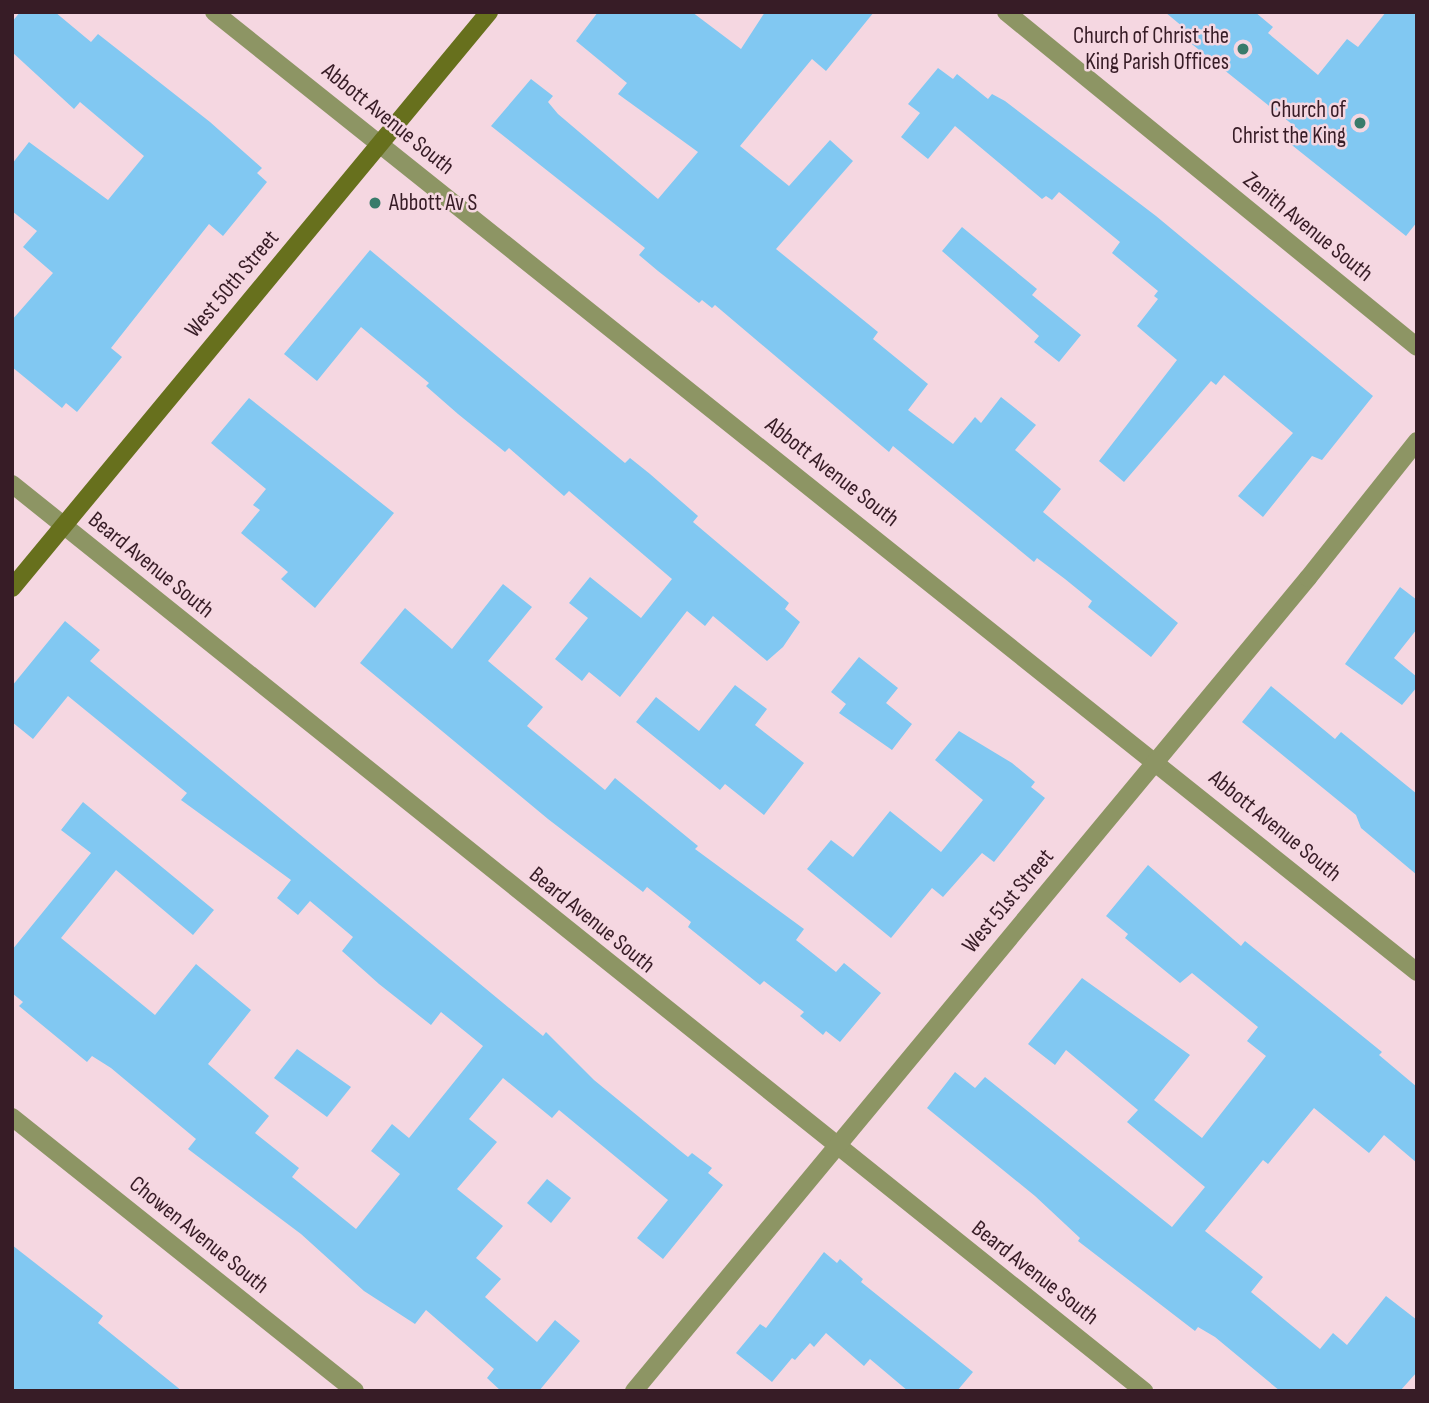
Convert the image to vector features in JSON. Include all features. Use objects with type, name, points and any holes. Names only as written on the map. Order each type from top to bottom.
[{"type":"main road","name":"West 50th Street","points":[[12,588],[489,12]]},
{"type":"street","name":"Abbott Avenue South","points":[[214,12],[1157,761],[1417,972]]},
{"type":"street","name":"Zenith Avenue South","points":[[1006,12],[1417,347]]},
{"type":"street","name":"West 51st Street","points":[[634,1391],[1157,761],[1417,441]]},
{"type":"street","name":"Beard Avenue South","points":[[12,484],[836,1147],[1144,1391]]},
{"type":"street","name":"Chowen Avenue South","points":[[12,1117],[355,1391]]},
{"type":"building","points":[[20,12],[55,12],[91,42],[98,34],[210,122],[262,168],[257,173],[267,182],[223,236],[209,224],[111,348],[122,357],[77,412],[66,403],[62,408],[12,367],[12,320],[53,273],[23,247],[37,231],[12,211],[12,164],[29,142],[108,200],[144,156],[80,102],[74,109],[12,52],[12,22]]},
{"type":"building","points":[[598,12],[692,12],[741,49],[765,12],[874,12],[826,71],[812,59],[740,146],[789,186],[830,140],[853,161],[776,249],[878,332],[873,339],[928,384],[908,410],[953,444],[975,417],[981,423],[1001,397],[1036,425],[1015,450],[1061,489],[1043,512],[1178,623],[1151,657],[1088,607],[1092,601],[1065,579],[1037,558],[1034,562],[893,446],[889,452],[715,305],[712,308],[702,300],[699,303],[658,271],[639,255],[645,248],[491,126],[531,79],[553,96],[548,102],[558,114],[658,199],[698,152],[618,94],[627,83],[576,41]]},
{"type":"building","name":"Church of Christ the King","points":[[1165,12],[1255,12],[1273,27],[1268,33],[1318,75],[1347,39],[1358,47],[1386,12],[1417,12],[1417,222],[1406,236],[1288,142],[1298,129],[1178,33],[1183,27]]},
{"type":"building","points":[[938,68],[953,79],[957,74],[988,99],[992,94],[1005,101],[1156,216],[1373,396],[1322,460],[1312,456],[1263,517],[1238,496],[1293,433],[1224,375],[1216,385],[1211,381],[1124,482],[1099,461],[1177,360],[1137,326],[1158,299],[1154,296],[1158,291],[1112,253],[1120,242],[1059,192],[1052,200],[1046,196],[1042,199],[955,126],[928,159],[901,137],[920,113],[908,104]]},
{"type":"building","points":[[962,227],[1037,289],[1032,295],[1081,335],[1059,362],[1034,342],[1039,336],[942,251]]},
{"type":"building","points":[[370,250],[625,463],[630,458],[650,474],[698,516],[693,522],[789,603],[785,609],[800,622],[783,647],[767,661],[713,616],[705,626],[687,611],[620,697],[589,672],[582,681],[555,659],[588,618],[569,603],[590,577],[641,618],[672,579],[569,491],[564,496],[509,448],[505,452],[458,414],[426,386],[429,383],[361,327],[317,381],[284,354]]},
{"type":"building","points":[[249,398],[394,513],[315,608],[281,579],[288,572],[241,533],[260,510],[253,505],[266,489],[211,443]]},
{"type":"building","points":[[503,584],[532,607],[488,661],[543,707],[527,726],[605,790],[615,778],[698,846],[695,849],[804,929],[796,940],[836,972],[844,963],[881,993],[840,1042],[826,1031],[823,1035],[800,1016],[804,1012],[764,981],[760,985],[688,927],[691,922],[647,887],[643,892],[548,819],[360,663],[405,608],[452,649]]},
{"type":"building","points":[[1400,587],[1417,600],[1417,629],[1394,658],[1417,677],[1417,687],[1402,705],[1345,664]]},
{"type":"building","points":[[65,621],[100,650],[90,661],[543,1036],[546,1032],[594,1080],[678,1149],[688,1157],[692,1153],[712,1168],[708,1173],[723,1185],[663,1259],[637,1238],[668,1200],[559,1110],[552,1118],[503,1078],[469,1119],[497,1142],[457,1189],[503,1226],[476,1258],[501,1279],[485,1297],[537,1342],[555,1320],[580,1341],[539,1391],[501,1391],[487,1378],[494,1369],[426,1310],[415,1324],[364,1291],[301,1234],[188,1149],[196,1139],[111,1068],[92,1056],[87,1062],[19,1006],[23,1002],[12,993],[12,950],[91,853],[61,830],[83,802],[214,910],[193,935],[116,870],[61,938],[155,1015],[196,964],[251,1010],[208,1064],[269,1116],[255,1133],[299,1168],[292,1177],[356,1229],[400,1174],[371,1151],[392,1124],[409,1138],[483,1046],[441,1012],[431,1025],[379,984],[342,951],[353,937],[310,901],[298,915],[277,898],[291,880],[181,800],[187,793],[68,696],[33,739],[12,722],[12,686]]},
{"type":"building","points":[[859,657],[898,688],[886,703],[912,724],[892,750],[839,713],[846,704],[831,692]]},
{"type":"building","points":[[735,685],[767,709],[755,725],[804,763],[764,815],[725,784],[720,790],[636,722],[656,697],[699,731]]},
{"type":"building","points":[[1271,686],[1335,739],[1341,732],[1417,794],[1417,875],[1361,828],[1356,815],[1242,722]]},
{"type":"building","points":[[959,731],[1012,763],[1035,782],[1031,787],[1045,798],[994,862],[982,853],[943,897],[932,888],[891,938],[807,869],[831,840],[853,857],[890,811],[941,852],[983,800],[935,760]]},
{"type":"building","points":[[1148,865],[1241,946],[1245,941],[1382,1052],[1379,1055],[1417,1087],[1417,1163],[1384,1135],[1369,1153],[1314,1108],[1268,1164],[1263,1160],[1205,1231],[1263,1277],[1251,1292],[1320,1349],[1333,1333],[1347,1345],[1386,1296],[1417,1320],[1417,1372],[1400,1391],[1280,1391],[1215,1337],[1198,1327],[1195,1331],[1078,1241],[1080,1238],[1035,1196],[927,1108],[955,1072],[975,1088],[985,1077],[1172,1227],[1205,1187],[1127,1122],[1138,1110],[1066,1050],[1055,1065],[1028,1044],[1082,978],[1190,1055],[1154,1100],[1202,1138],[1266,1056],[1247,1041],[1258,1027],[1192,973],[1180,983],[1125,938],[1128,934],[1106,916]]},
{"type":"building","points":[[297,1049],[351,1087],[327,1117],[274,1078]]},
{"type":"building","points":[[547,1179],[571,1198],[551,1223],[527,1203]]},
{"type":"building","points":[[12,1245],[103,1316],[98,1323],[182,1391],[12,1391]]},
{"type":"building","points":[[824,1252],[837,1263],[840,1259],[863,1279],[861,1282],[973,1372],[957,1391],[908,1391],[870,1359],[864,1366],[826,1333],[814,1347],[810,1343],[795,1360],[792,1358],[772,1382],[736,1353],[760,1324],[766,1328]]},
{"type":"place","name":"Church of Christ the King Parish Offices","points":[[1243,49]]},
{"type":"place","name":"Church of Christ the King","points":[[1360,123]]},
{"type":"place","name":"Abbott Av S","points":[[375,203]]}]
